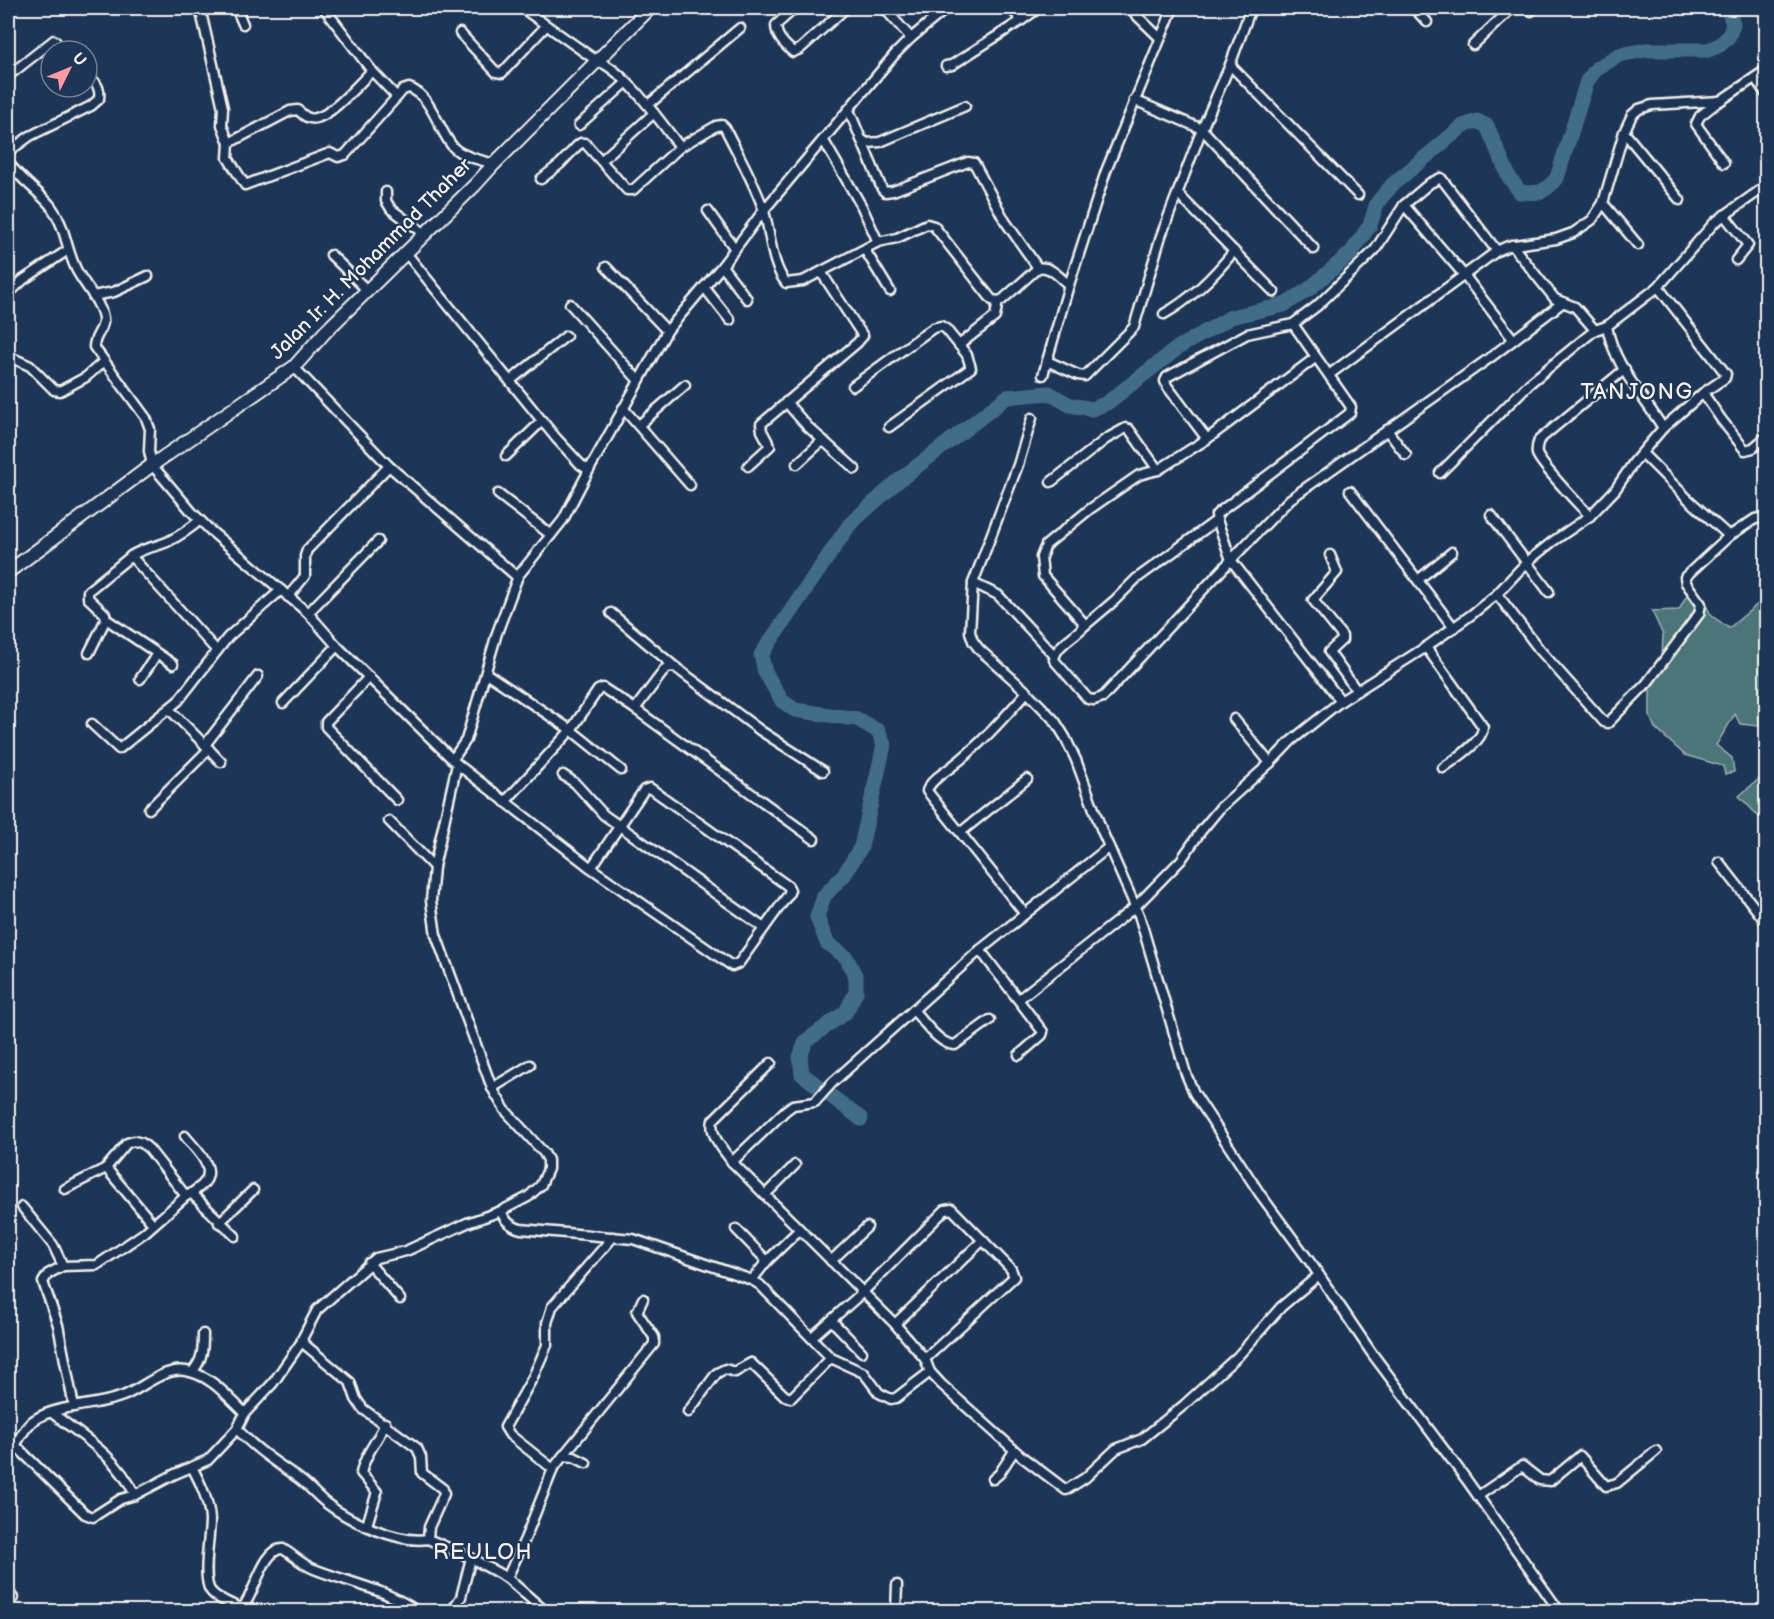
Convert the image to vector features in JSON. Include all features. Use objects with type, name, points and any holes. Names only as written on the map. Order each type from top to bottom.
[{"type":"main road","name":"Jalan Ir. H. Mohammad Thaher","points":[[8,572],[152,465],[294,367],[326,331],[650,8]]},
{"type":"street","points":[[200,8],[223,108],[222,125],[229,142],[228,158],[242,183],[249,185],[330,153],[338,157],[345,155],[403,90],[414,89],[427,104],[456,151],[494,164]]},
{"type":"street","points":[[236,8],[243,24]]},
{"type":"street","points":[[324,8],[372,71],[398,97]]},
{"type":"street","points":[[522,8],[607,66],[626,82],[651,109],[680,147]]},
{"type":"street","points":[[794,9],[776,25],[776,32],[784,44],[794,52],[846,8]]},
{"type":"street","points":[[884,8],[911,38]]},
{"type":"street","points":[[16,1446],[90,1517],[96,1516],[121,1500],[208,1460],[237,1429],[245,1413],[273,1383],[302,1341],[304,1332],[317,1310],[369,1263],[379,1256],[406,1251],[467,1223],[501,1211],[528,1197],[541,1185],[548,1169],[548,1160],[505,1110],[492,1088],[436,934],[431,901],[434,867],[455,762],[466,741],[497,633],[518,576],[563,520],[667,331],[722,266],[764,210],[911,38],[947,8]]},
{"type":"street","points":[[1010,8],[1022,20]]},
{"type":"street","points":[[946,66],[1039,8]]},
{"type":"street","points":[[1129,8],[1160,38]]},
{"type":"street","points":[[1043,375],[1106,171],[1173,8]]},
{"type":"street","points":[[1047,361],[1085,376],[1134,327],[1161,236],[1251,8]]},
{"type":"street","points":[[1414,8],[1427,22]]},
{"type":"street","points":[[1473,45],[1512,8]]},
{"type":"street","points":[[460,33],[496,72],[502,73],[546,26]]},
{"type":"street","points":[[602,160],[651,109],[740,28]]},
{"type":"street","points":[[8,76],[39,52]]},
{"type":"street","points":[[1230,65],[1358,195]]},
{"type":"street","points":[[1724,163],[1696,124],[1700,116],[1767,70]]},
{"type":"street","points":[[229,142],[290,111],[298,110],[305,116],[316,118],[327,112],[372,71]]},
{"type":"street","points":[[1755,78],[1765,91]]},
{"type":"street","points":[[579,125],[626,82]]},
{"type":"street","points":[[8,152],[30,136],[91,106],[99,99]]},
{"type":"street","points":[[1134,100],[1202,129],[1314,249]]},
{"type":"street","points":[[1330,374],[1497,251],[1512,245],[1556,239],[1573,233],[1592,220],[1603,203],[1624,132],[1632,115],[1639,109],[1652,105],[1720,101]]},
{"type":"street","points":[[861,139],[870,143],[880,142],[965,106]]},
{"type":"street","points":[[849,110],[885,192],[968,162],[974,163],[1005,221],[1038,268]]},
{"type":"street","points":[[541,179],[560,164],[581,142],[589,146],[622,185],[631,191],[680,147],[716,126],[722,125],[748,172],[764,210],[777,266],[784,280],[790,284],[803,281],[878,242],[897,238],[927,224],[931,225],[989,296],[998,301]]},
{"type":"street","points":[[1624,132],[1680,200]]},
{"type":"street","points":[[824,141],[862,207],[878,242]]},
{"type":"street","points":[[8,162],[50,205],[63,225],[68,250],[76,270],[102,314],[103,323],[95,336],[94,347],[146,418],[150,429],[149,451],[152,465],[200,520],[308,613],[337,646],[455,762],[591,868],[732,966],[739,963],[788,895],[789,888],[650,788],[647,788],[591,868]]},
{"type":"street","points":[[1207,439],[1167,386],[1165,381],[1167,377],[1247,334],[1293,324],[1331,295],[1375,250],[1404,205],[1430,183],[1443,178],[1497,251]]},
{"type":"street","points":[[1440,472],[1530,382],[1595,330],[1607,326],[1658,287],[1704,233],[1724,215],[1767,186]]},
{"type":"street","points":[[386,192],[386,201],[391,209],[425,234]]},
{"type":"street","points":[[1178,194],[1274,292]]},
{"type":"street","points":[[1603,203],[1638,245]]},
{"type":"street","points":[[1404,205],[1464,275],[1513,339]]},
{"type":"street","points":[[708,211],[735,249]]},
{"type":"street","points":[[1724,215],[1748,245],[1736,260]]},
{"type":"street","points":[[1512,245],[1555,299],[1575,307],[1595,330]]},
{"type":"street","points":[[8,294],[23,280],[68,250]]},
{"type":"street","points":[[865,250],[890,291]]},
{"type":"street","points":[[1164,314],[1179,306],[1218,271],[1234,251]]},
{"type":"street","points":[[406,253],[542,421],[580,465],[589,470]]},
{"type":"street","points":[[331,255],[368,291]]},
{"type":"street","points":[[722,266],[747,299]]},
{"type":"street","points":[[606,267],[667,331]]},
{"type":"street","points":[[998,301],[1006,297],[1038,268],[1046,267],[1069,285]]},
{"type":"street","points":[[748,466],[770,446],[761,424],[857,343],[862,336],[821,272]]},
{"type":"street","points":[[93,296],[114,292],[148,276]]},
{"type":"street","points":[[704,287],[730,320]]},
{"type":"street","points":[[1019,999],[1135,907],[1181,860],[1200,831],[1220,808],[1291,741],[1341,701],[1454,628],[1497,594],[1527,562],[1590,516],[1615,490],[1663,428],[1703,393],[1725,378],[1726,374],[1658,287]]},
{"type":"street","points":[[959,345],[995,317],[998,301]]},
{"type":"street","points":[[973,583],[998,594],[1054,655],[1056,663],[1088,699],[1100,699],[1290,499],[1562,303]]},
{"type":"street","points":[[570,304],[639,381]]},
{"type":"street","points":[[1293,324],[1315,358],[1330,374],[1351,407],[1350,413],[1216,515],[1232,560],[1341,701]]},
{"type":"street","points":[[853,386],[937,326],[946,329],[959,345],[970,363],[970,368],[889,428]]},
{"type":"street","points":[[1607,326],[1624,369],[1663,428]]},
{"type":"street","points":[[510,381],[566,336]]},
{"type":"street","points":[[8,356],[30,366],[54,390],[60,391],[86,377],[103,362]]},
{"type":"street","points":[[1082,628],[1083,622],[1079,616],[1043,576],[1041,557],[1046,545],[1090,509],[1139,475],[1158,470],[1207,439],[1315,358]]},
{"type":"street","points":[[294,367],[389,466],[518,576]]},
{"type":"street","points":[[1590,516],[1546,466],[1538,455],[1536,446],[1539,440],[1624,369]]},
{"type":"street","points":[[639,425],[685,385]]},
{"type":"street","points":[[1703,393],[1745,450],[1753,448],[1767,437]]},
{"type":"street","points":[[786,402],[807,426],[855,470]]},
{"type":"street","points":[[623,408],[690,485]]},
{"type":"street","points":[[1032,418],[1011,483],[973,583],[970,624],[973,641],[1027,692],[1065,737],[1135,907],[1186,1074],[1194,1093],[1260,1194],[1560,1611]]},
{"type":"street","points":[[506,456],[542,421]]},
{"type":"street","points":[[1051,482],[1106,439],[1126,428],[1158,470]]},
{"type":"street","points":[[1387,430],[1406,455]]},
{"type":"street","points":[[797,464],[823,440]]},
{"type":"street","points":[[1643,454],[1729,536]]},
{"type":"street","points":[[92,724],[119,749],[169,709],[178,701],[228,637],[305,576],[307,550],[389,466]]},
{"type":"street","points":[[1350,491],[1454,628]]},
{"type":"street","points":[[498,494],[551,535]]},
{"type":"street","points":[[1491,515],[1549,592]]},
{"type":"street","points":[[1497,594],[1539,649],[1604,723],[1608,723],[1650,679],[1700,614],[1701,604],[1686,583],[1686,577],[1729,536],[1755,519],[1767,517]]},
{"type":"street","points":[[173,664],[106,618],[105,614],[88,598],[88,591],[131,556],[144,548],[166,542],[180,535],[200,520]]},
{"type":"street","points":[[1054,655],[1136,579],[1217,520]]},
{"type":"street","points":[[308,613],[378,541]]},
{"type":"street","points":[[1418,580],[1452,552]]},
{"type":"street","points":[[1330,555],[1337,572],[1313,600],[1342,636],[1342,640],[1329,652],[1357,691]]},
{"type":"street","points":[[131,556],[217,651]]},
{"type":"street","points":[[611,614],[675,667],[761,731],[823,771]]},
{"type":"street","points":[[88,653],[106,618]]},
{"type":"street","points":[[283,703],[337,646]]},
{"type":"street","points":[[1426,647],[1483,727],[1479,740],[1443,768]]},
{"type":"street","points":[[140,679],[158,654]]},
{"type":"street","points":[[635,708],[666,668],[675,667]]},
{"type":"street","points":[[486,673],[571,730],[621,770]]},
{"type":"street","points":[[149,809],[207,747],[258,676]]},
{"type":"street","points":[[369,677],[326,722],[326,727],[398,800]]},
{"type":"street","points":[[505,802],[571,730],[601,688],[635,708],[814,839]]},
{"type":"street","points":[[1024,914],[927,791],[928,786],[989,735],[1027,692]]},
{"type":"street","points":[[169,709],[220,762]]},
{"type":"street","points":[[1234,719],[1270,763]]},
{"type":"street","points":[[563,775],[580,788],[604,815],[764,928]]},
{"type":"street","points":[[961,832],[1028,778]]},
{"type":"street","points":[[389,820],[434,867]]},
{"type":"street","points":[[732,1162],[793,1105],[811,1104],[818,1099],[980,950],[1109,847]]},
{"type":"street","points":[[1719,862],[1767,922]]},
{"type":"street","points":[[980,950],[1043,1033],[1019,1055]]},
{"type":"street","points":[[913,1010],[942,1041],[951,1045],[955,1045],[990,1020]]},
{"type":"street","points":[[771,1063],[713,1120],[711,1127],[715,1138],[732,1162],[894,1324],[925,1359],[930,1372],[941,1384],[1017,1454],[1059,1487],[1069,1490],[1116,1449],[1142,1439],[1214,1379],[1238,1356],[1281,1307],[1319,1275]]},
{"type":"street","points":[[492,1088],[530,1065]]},
{"type":"street","points":[[74,1407],[58,1325],[44,1282],[48,1274],[63,1266],[97,1264],[134,1240],[207,1180],[208,1166],[185,1136]]},
{"type":"street","points":[[65,1189],[106,1168],[127,1143],[142,1143],[189,1195],[235,1236]]},
{"type":"street","points":[[765,1195],[795,1165]]},
{"type":"street","points":[[106,1168],[153,1224]]},
{"type":"street","points":[[219,1223],[253,1190]]},
{"type":"street","points":[[22,1207],[53,1245],[63,1266]]},
{"type":"street","points":[[812,1337],[863,1293],[949,1209],[959,1215],[1011,1269],[1014,1277],[925,1359]]},
{"type":"street","points":[[501,1211],[504,1219],[511,1226],[521,1229],[633,1239],[752,1280],[760,1285],[831,1358],[864,1372],[879,1393],[891,1399],[896,1398],[930,1372]]},
{"type":"street","points":[[831,1261],[867,1227]]},
{"type":"street","points":[[736,1229],[767,1261]]},
{"type":"street","points":[[752,1280],[767,1261],[800,1230]]},
{"type":"street","points":[[553,1469],[510,1436],[505,1427],[533,1377],[547,1345],[547,1323],[552,1307],[613,1237]]},
{"type":"street","points":[[894,1324],[983,1240]]},
{"type":"street","points":[[369,1263],[400,1299]]},
{"type":"street","points":[[507,1578],[553,1469],[654,1344],[654,1337],[637,1312],[643,1299]]},
{"type":"street","points":[[832,1321],[862,1352]]},
{"type":"street","points":[[192,1372],[202,1358],[203,1334]]},
{"type":"street","points":[[302,1341],[351,1382],[356,1399],[363,1409],[417,1448],[421,1457],[422,1473],[444,1491],[429,1527],[428,1539]]},
{"type":"street","points":[[687,1412],[717,1373],[725,1369],[735,1372],[750,1363],[785,1396],[791,1398],[831,1358]]},
{"type":"street","points":[[8,1458],[34,1420],[67,1407],[92,1405],[122,1396],[172,1371],[183,1370],[202,1375],[245,1413]]},
{"type":"street","points":[[52,1413],[100,1449],[120,1469],[135,1495]]},
{"type":"street","points":[[367,1525],[377,1492],[361,1473],[366,1455],[381,1434],[385,1423]]},
{"type":"street","points":[[237,1429],[262,1454],[301,1480],[327,1503],[367,1525],[398,1537],[417,1541],[428,1539],[471,1558],[507,1578],[546,1611]]},
{"type":"street","points":[[1478,1496],[1522,1466],[1540,1480],[1550,1481],[1580,1456],[1606,1486],[1610,1486],[1617,1483],[1656,1451]]},
{"type":"street","points":[[993,1479],[1017,1454]]},
{"type":"street","points":[[564,1456],[574,1456],[586,1463]]},
{"type":"street","points":[[192,1467],[205,1493],[210,1519],[207,1565],[208,1583],[212,1592],[238,1607],[243,1607],[266,1562],[278,1548],[312,1568],[367,1587],[401,1601],[418,1611]]},
{"type":"street","points":[[451,1611],[461,1597],[471,1558]]},
{"type":"street","points":[[896,1611],[897,1585]]},
{"type":"green space","points":[[1693,583],[1712,616],[1729,628],[1766,597],[1766,701],[1758,712],[1759,726],[1740,724],[1735,714],[1716,745],[1732,758],[1734,772],[1725,774],[1723,766],[1685,755],[1655,728],[1650,716],[1650,679],[1662,659],[1663,635],[1652,611],[1679,610]]},
{"type":"green space","points":[[1766,773],[1766,824],[1739,796]]},
{"type":"waterway","points":[[861,1119],[802,1074],[800,1057],[806,1041],[846,1012],[856,992],[856,977],[846,957],[827,943],[817,917],[824,896],[844,875],[861,847],[884,745],[878,731],[857,719],[795,710],[782,701],[765,672],[761,655],[850,524],[898,481],[1007,397],[1049,393],[1070,405],[1092,409],[1107,403],[1179,347],[1231,317],[1284,305],[1309,289],[1351,253],[1370,225],[1377,203],[1393,184],[1463,126],[1477,121],[1487,126],[1509,177],[1520,192],[1532,193],[1545,190],[1557,178],[1587,81],[1597,68],[1619,55],[1646,50],[1708,50],[1720,45],[1729,36],[1733,24],[1728,8]]},
{"type":"district","name":"TANJONG","points":[[1637,392]]},
{"type":"district","name":"REULOH","points":[[483,1552]]}]
